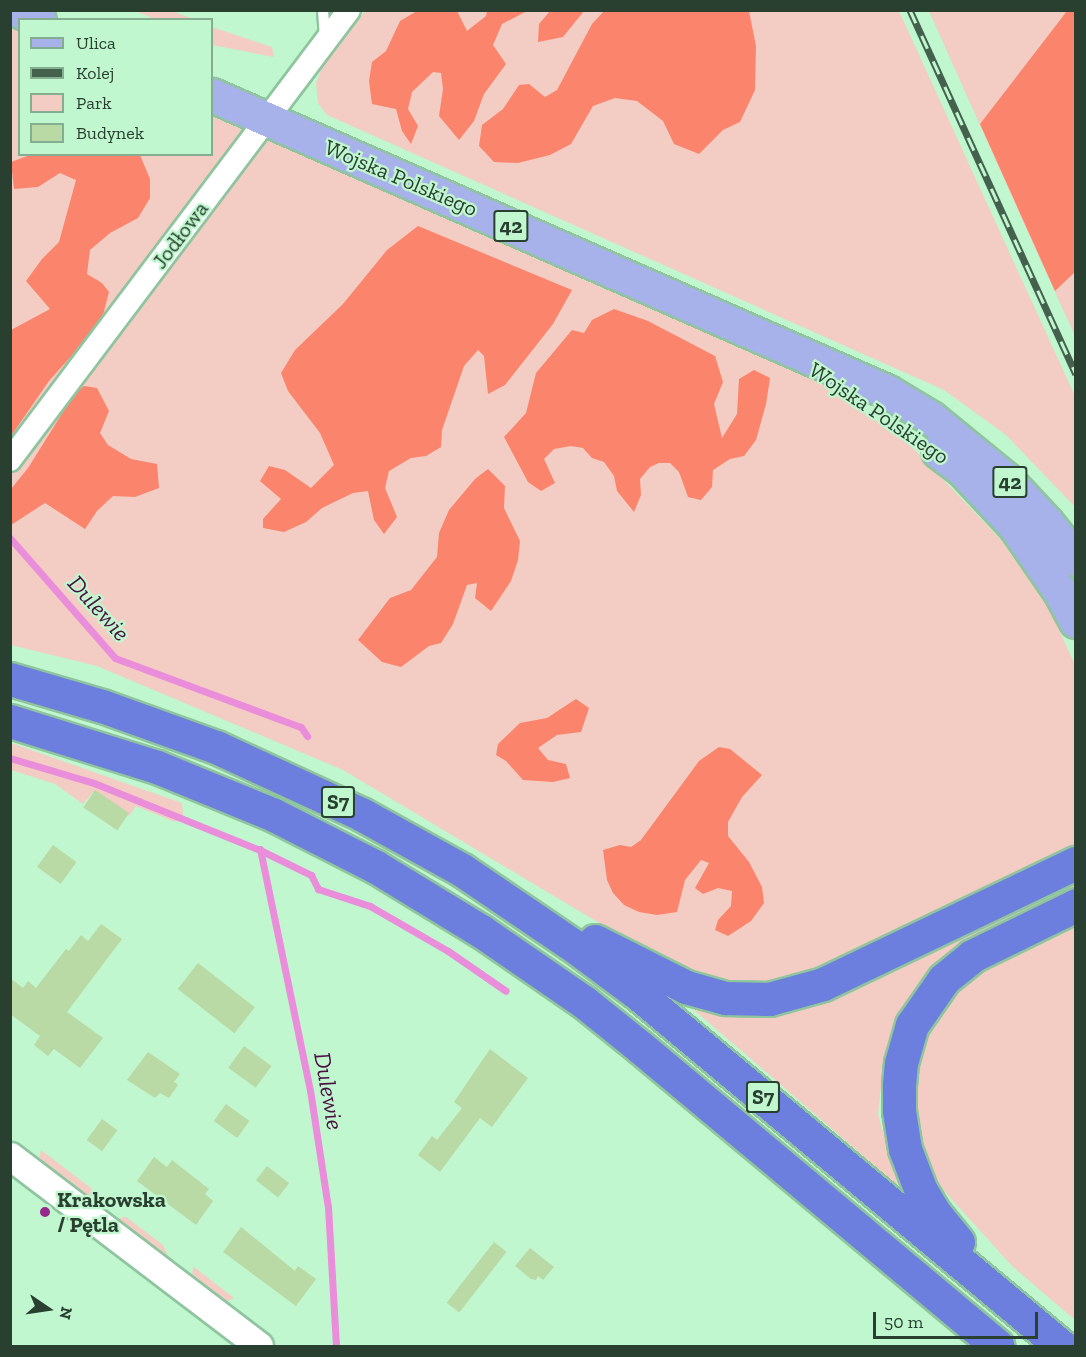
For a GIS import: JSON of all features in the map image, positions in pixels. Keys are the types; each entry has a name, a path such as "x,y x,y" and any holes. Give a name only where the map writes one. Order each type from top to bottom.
{"highway":[{"name":"S7","path":"10,679 143,720 216,747 292,780 398,833 506,899 636,992 1060,1347"},
{"name":"S7","path":"10,721 157,767 274,815 376,867 481,930 594,1009 998,1347"},
{"path":"506,899 554,919 686,987 725,998 753,1000 784,996 823,984 1076,863"},
{"path":"1011,1305 935,1214 912,1172 899,1110 901,1063 912,1025 932,994 950,973 990,945 1076,905"},
{"path":"934,1293 967,1347"}],"main road":[{"path":"18,10 35,18"},
{"name":"Wojska Polskiego","path":"213,95 888,392 931,418 1007,480 1047,523 1076,560"},
{"name":"Wojska Polskiego","path":"756,333 883,410 962,469 1015,526 1051,577 1076,621"}],"street":[{"name":"Jodłowa","path":"10,460 349,10"},
{"path":"10,1156 259,1347"}],"lane":[{"path":"323,10 326,42"}],"green space":[{"path":"11,10 18,18 18,156 213,156 213,99 763,354 833,389 912,447 1002,541 1051,612 1075,665 1075,851 845,961 786,982 734,986 703,977 646,951 343,770 97,666 11,645"},
{"path":"135,11 172,11 190,18 152,18"},
{"path":"365,11 899,11 1075,396 1075,507 1006,435 944,390 327,115 318,103 316,83 322,68"},
{"path":"929,11 1075,11 1075,336 1030,237"},
{"path":"213,27 272,47 274,57 213,45"},
{"path":"11,743 182,803 183,815 175,822 136,806 129,816 93,792 83,804 55,784 11,770"},
{"path":"1075,881 1075,891 1000,927 933,966 894,1021 883,1068 878,1114 898,1186 686,1003 782,1012 815,1004 878,978 957,937"},
{"path":"1075,924 1075,1320 1012,1266 938,1184 920,1135 913,1077 928,1019 951,988 988,966"},
{"path":"41,1150 95,1191 94,1193 87,1196 39,1159"},
{"path":"126,1217 163,1245 168,1256 117,1219"},
{"path":"193,1267 234,1298 226,1302 192,1276"}],"shaded area":[{"path":"605,10 749,11 756,46 755,90 740,122 723,130 699,154 674,144 663,121 637,101 615,98 593,106 571,144 550,155 518,163 494,162 479,146 482,125 503,109 519,85 529,84 545,97 557,90 592,24"},
{"path":"417,11 457,11 467,31 486,16 487,11 527,11 502,24 493,45 506,64 484,94 474,121 459,140 439,116 443,89 441,73 433,72 412,92 408,109 418,126 411,144 402,131 396,109 372,104 369,81 372,62 386,51 400,21"},
{"path":"550,11 584,11 563,37 538,42 539,24"},
{"path":"1067,11 1076,11 1076,271 1055,291 980,124"},
{"path":"28,156 140,156 150,179 150,198 138,218 110,233 90,250 87,274 102,283 109,292 103,315 83,343 49,381 11,436 11,330 50,309 26,281 42,259 59,242 76,180 60,173 38,187 14,189 11,162"},
{"path":"418,226 572,290 553,324 505,385 488,394 484,356 478,350 464,366 442,430 441,447 426,456 411,458 389,471 385,488 397,517 384,534 374,520 368,491 353,493 322,508 306,522 284,532 263,528 263,519 281,499 260,481 269,466 285,470 311,488 334,465 320,433 288,391 281,373 295,350 343,304 387,250"},
{"path":"614,309 648,321 715,356 723,382 714,404 722,438 737,414 739,379 754,370 770,378 766,404 756,440 744,456 730,459 713,470 712,487 701,500 688,497 679,472 670,463 659,463 650,467 640,479 641,495 634,512 617,491 614,476 604,462 592,458 583,448 571,446 554,449 544,459 555,483 541,491 528,482 504,437 526,413 536,373 572,330 584,333 592,320"},
{"path":"84,386 97,388 109,411 100,433 108,445 131,459 157,464 159,488 135,497 113,496 97,511 85,529 45,503 11,525 11,489 28,468 73,396"},
{"path":"488,469 505,486 504,508 520,541 518,560 511,581 491,611 475,598 477,583 467,585 453,624 441,643 429,646 401,667 382,662 358,640 390,598 411,590 437,557 439,533 449,510 475,479"},
{"path":"576,699 589,708 581,732 557,735 538,748 548,760 566,764 570,778 553,782 523,780 506,761 496,755 498,744 520,723 547,718"},
{"path":"719,747 730,749 762,775 742,797 728,822 728,836 749,862 762,887 764,903 751,921 728,936 715,930 718,920 731,906 732,891 718,888 703,894 695,888 709,863 701,860 685,880 677,912 657,915 639,912 624,905 613,893 607,880 603,850 620,845 631,847 641,840 699,761"}],"building":[{"path":"95,790 129,813 117,830 83,807"},
{"path":"53,845 76,862 61,884 37,867"},
{"path":"101,924 122,939 67,1012 103,1038 80,1068 54,1049 48,1056 34,1045 40,1036 10,1014 10,978 23,988 28,981 36,988 66,949 69,951 81,935 88,941"},
{"path":"198,963 255,1007 234,1033 178,989"},
{"path":"244,1046 272,1066 256,1088 228,1068"},
{"path":"490,1049 528,1078 492,1127 480,1118 440,1172 418,1155 432,1136 437,1140 462,1108 454,1102"},
{"path":"148,1052 180,1074 174,1082 178,1085 169,1098 160,1093 155,1098 127,1080"},
{"path":"226,1104 249,1121 237,1138 214,1121"},
{"path":"102,1119 117,1130 102,1151 87,1140"},
{"path":"154,1157 167,1167 172,1160 209,1189 205,1194 213,1201 196,1225 137,1181"},
{"path":"267,1166 289,1183 278,1197 256,1180"},
{"path":"241,1227 295,1271 298,1266 316,1279 296,1306 223,1252"},
{"path":"494,1242 507,1252 459,1313 447,1303"},
{"path":"530,1248 554,1267 543,1280 538,1276 536,1280 531,1279 515,1266"}],"waterway":[{"name":"Dulewie","path":"10,538 115,658 301,727 307,736"},
{"path":"10,758 94,783 260,850 311,875 318,889 370,906 448,951 506,991"},
{"name":"Dulewie","path":"260,849 310,1090 328,1207 336,1346"}],"railway":[{"path":"910,10 1076,374"}],"place":[{"name":"Krakowska / Pętla","path":"45,1212"}]}
